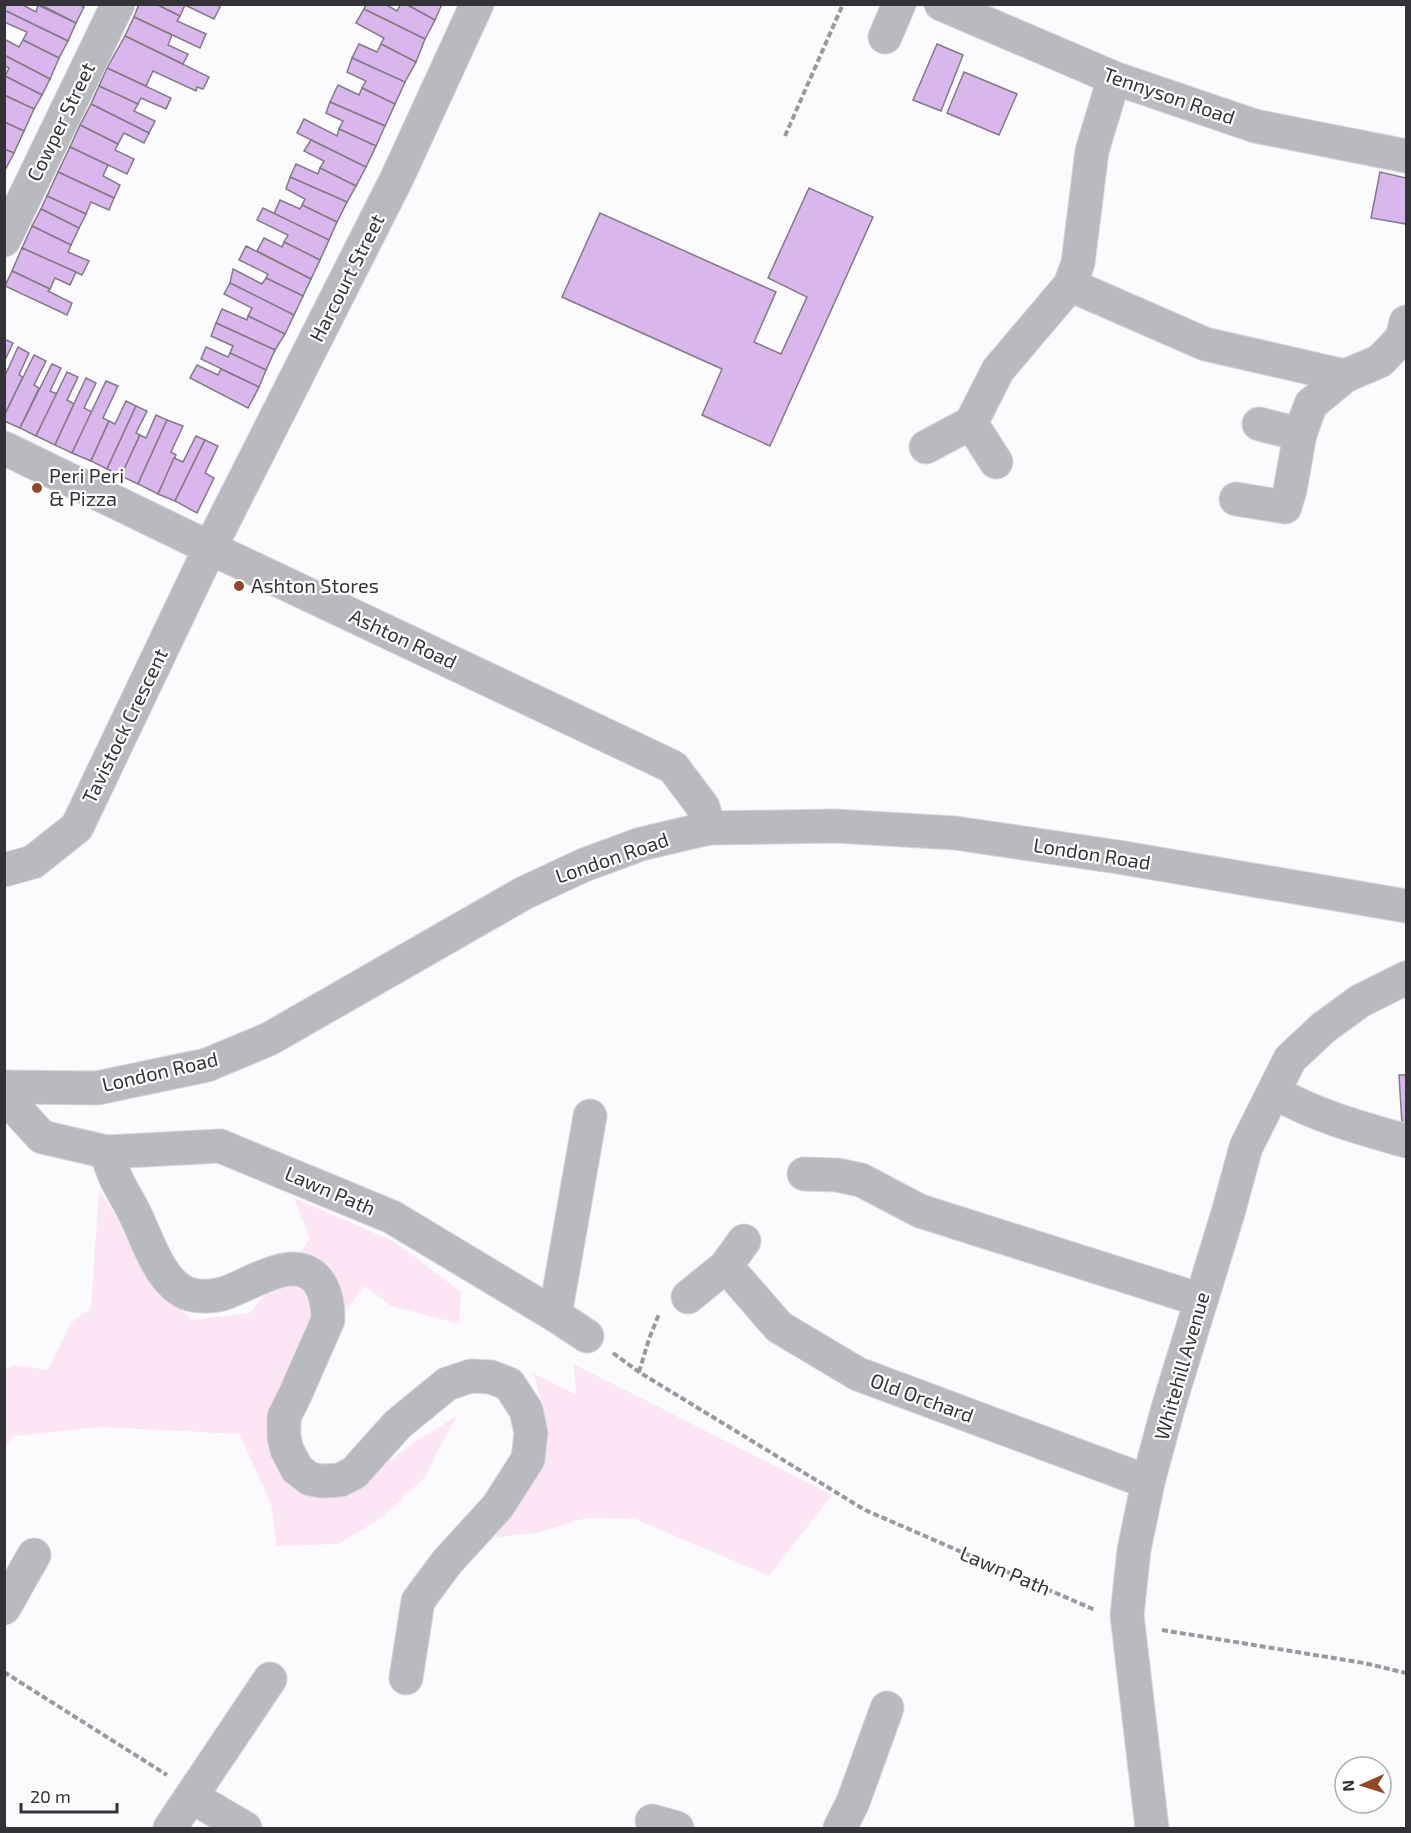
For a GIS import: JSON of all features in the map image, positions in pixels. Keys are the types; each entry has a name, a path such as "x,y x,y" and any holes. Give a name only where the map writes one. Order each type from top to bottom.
{"street":[{"name":"Cowper Street","path":"4,240 118,4"},
{"name":"Harcourt Street","path":"210,548 397,178 477,4"},
{"path":"885,37 899,4"},
{"name":"Tennyson Road","path":"941,4 1114,78 1255,126 1407,156"},
{"path":"926,447 971,423 998,370 1070,285 1078,263 1092,151 1114,78"},
{"path":"1070,285 1205,344 1345,376"},
{"path":"1236,499 1285,507 1300,434 1311,404 1345,376 1380,361 1402,338 1407,322"},
{"path":"971,423 996,462"},
{"path":"1259,424 1300,434"},
{"name":"Ashton Road","path":"4,448 673,767 703,807 709,828"},
{"name":"Tavistock Crescent","path":"4,870 33,862 77,827 210,548"},
{"name":"London Road","path":"7,1087 97,1088 207,1065 269,1039 524,892 584,865 641,844 709,828 835,826 955,833 1118,857 1407,906"},
{"name":"Whitehill Avenue","path":"1152,1828 1127,1615 1134,1550 1168,1408 1246,1147 1290,1059 1323,1028 1360,1001 1407,978"},
{"name":"Lawn Path","path":"7,1087 18,1111 42,1137 106,1152 220,1146 392,1217 587,1335"},
{"path":"1274,1092 1299,1107 1407,1141"},
{"path":"555,1315 590,1116"},
{"path":"106,1152 111,1172 134,1212 155,1258 170,1281 185,1292 202,1297 221,1294 279,1271 302,1269 313,1275 321,1284 328,1307 328,1320 284,1417 284,1437 287,1450 297,1469 310,1479 340,1480 354,1473 398,1424 447,1384 471,1376 491,1377 509,1384 526,1410 531,1433 528,1459 498,1506 447,1562 418,1601 406,1678"},
{"path":"804,1174 837,1175 861,1180 920,1211 1201,1300"},
{"name":"Old Orchard","path":"688,1297 735,1254 778,1327 858,1374 1149,1482"},
{"path":"4,1608 34,1555"},
{"path":"170,1828 270,1678"},
{"path":"840,1828 853,1802 887,1708"},
{"path":"192,1797 244,1828"}],"path":[{"path":"786,136 843,4"},
{"path":"639,1372 660,1313 688,1297"},
{"name":"Lawn Path","path":"587,1335 639,1372 865,1510 1093,1609 1127,1615 1160,1629 1364,1663 1407,1673"},
{"path":"4,1672 178,1782 192,1797"}],"shaded area":[{"path":"99,1190 161,1286 191,1320 250,1313 310,1239 294,1198 395,1242 461,1292 459,1324 391,1306 365,1286 325,1338 287,1414 305,1477 348,1492 413,1443 457,1416 426,1476 384,1516 339,1544 277,1546 271,1504 239,1434 101,1427 13,1436 5,1448 5,1370 13,1365 48,1370 71,1323 91,1308"},
{"path":"574,1364 832,1495 769,1576 635,1519 586,1518 540,1532 494,1538 532,1480 545,1451 542,1403 533,1373 576,1395"}],"building":[{"path":"5,4 21,4 36,12 38,5 76,23 68,41 4,10"},
{"path":"39,4 79,4 84,7 76,23"},
{"path":"139,4 156,4 180,16 177,21 206,34 200,48 134,17"},
{"path":"156,4 216,4 220,7 214,19 185,5 180,16"},
{"path":"366,4 385,4 397,11 401,4 406,4 435,20 425,39 364,9"},
{"path":"406,4 442,4 435,20"},
{"path":"364,9 425,39 416,62 381,44 384,38 356,23"},
{"path":"4,10 68,41 59,58 23,40 27,32 4,22"},
{"path":"134,17 172,35 168,45 188,54 183,64 125,36"},
{"path":"125,36 209,77 203,89 197,87 196,91 153,71 146,86 107,68"},
{"path":"4,39 19,47 23,40 59,58 50,79 4,55"},
{"path":"359,44 377,52 381,44 416,62 405,82 352,58"},
{"path":"937,44 963,55 941,111 913,100"},
{"path":"4,55 50,79 42,95 5,76 9,68 4,65"},
{"path":"352,58 405,82 395,104 362,88 366,81 347,72"},
{"path":"107,68 171,98 166,109 141,98 138,104 99,86"},
{"path":"964,72 1017,94 999,135 947,113"},
{"path":"5,76 42,95 34,109 4,95"},
{"path":"338,85 359,95 362,88 395,104 385,126 330,102"},
{"path":"99,86 138,104 134,111 155,121 149,133 91,104"},
{"path":"4,95 34,109 24,131 4,122"},
{"path":"330,102 385,126 376,146 339,129 343,121 326,113"},
{"path":"91,104 149,133 144,143 124,133 118,144 80,125"},
{"path":"304,119 337,136 339,129 376,146 366,167 297,133"},
{"path":"4,122 24,131 14,153 4,149"},
{"path":"80,125 118,144 115,150 134,159 127,174 70,147"},
{"path":"311,140 366,167 356,186 320,168 324,161 304,151"},
{"path":"70,147 108,165 103,176 120,185 114,198 58,172"},
{"path":"4,149 14,153 4,172"},
{"path":"296,164 318,174 320,168 356,186 347,202 290,177"},
{"path":"58,172 114,198 109,210 91,202 86,214 47,196"},
{"path":"1380,172 1406,178 1406,224 1371,218"},
{"path":"290,177 347,202 337,222 302,205 305,199 286,189"},
{"path":"809,188 873,217 770,446 702,415 722,369 562,297 600,213 776,292 754,342 781,354 807,297 768,278"},
{"path":"47,196 86,214 79,228 41,209"},
{"path":"280,200 300,209 302,205 337,222 329,240 274,214"},
{"path":"263,208 329,240 320,260 284,242 288,235 257,220"},
{"path":"41,209 79,228 71,245 32,226"},
{"path":"32,226 71,245 68,252 89,261 82,275 22,248"},
{"path":"264,238 282,247 284,242 320,260 311,279 257,251"},
{"path":"246,246 311,279 303,296 266,278 268,274 239,260"},
{"path":"22,248 76,272 70,285 55,278 50,289 12,271"},
{"path":"233,269 262,284 266,278 303,296 294,315 230,283"},
{"path":"12,271 50,289 48,291 72,303 67,315 5,286"},
{"path":"230,283 294,315 285,334 248,316 252,308 224,294"},
{"path":"222,309 247,320 248,316 285,334 275,350 216,323"},
{"path":"216,323 275,350 266,370 230,353 233,346 211,336"},
{"path":"4,339 13,343 4,362"},
{"path":"18,347 29,353 19,375 23,377 4,416 4,378"},
{"path":"206,347 228,357 230,353 266,370 259,387 201,359"},
{"path":"34,355 46,361 34,385 39,388 20,428 4,421 4,416"},
{"path":"52,364 61,368 50,391 57,394 36,436 20,428"},
{"path":"197,365 218,375 221,369 259,387 248,408 190,378"},
{"path":"67,372 78,377 67,400 74,404 55,445 36,436"},
{"path":"86,378 96,383 84,408 92,412 72,453 55,445"},
{"path":"106,381 118,386 103,418 109,421 91,461 72,453"},
{"path":"126,401 136,406 107,469 91,461 109,421 115,424"},
{"path":"136,406 147,411 136,433 140,435 121,476 107,469"},
{"path":"156,415 167,420 138,484 121,476 140,435 146,438"},
{"path":"167,420 183,426 171,452 176,455 158,494 138,484"},
{"path":"196,436 205,440 175,501 158,494 174,458 183,462"},
{"path":"205,440 218,446 205,473 214,478 197,513 175,501"},
{"path":"1399,1075 1406,1075 1406,1123 1402,1124"}],"place":[{"name":"Peri Peri & Pizza","path":"37,488"},
{"name":"Ashton Stores","path":"239,586"}]}
